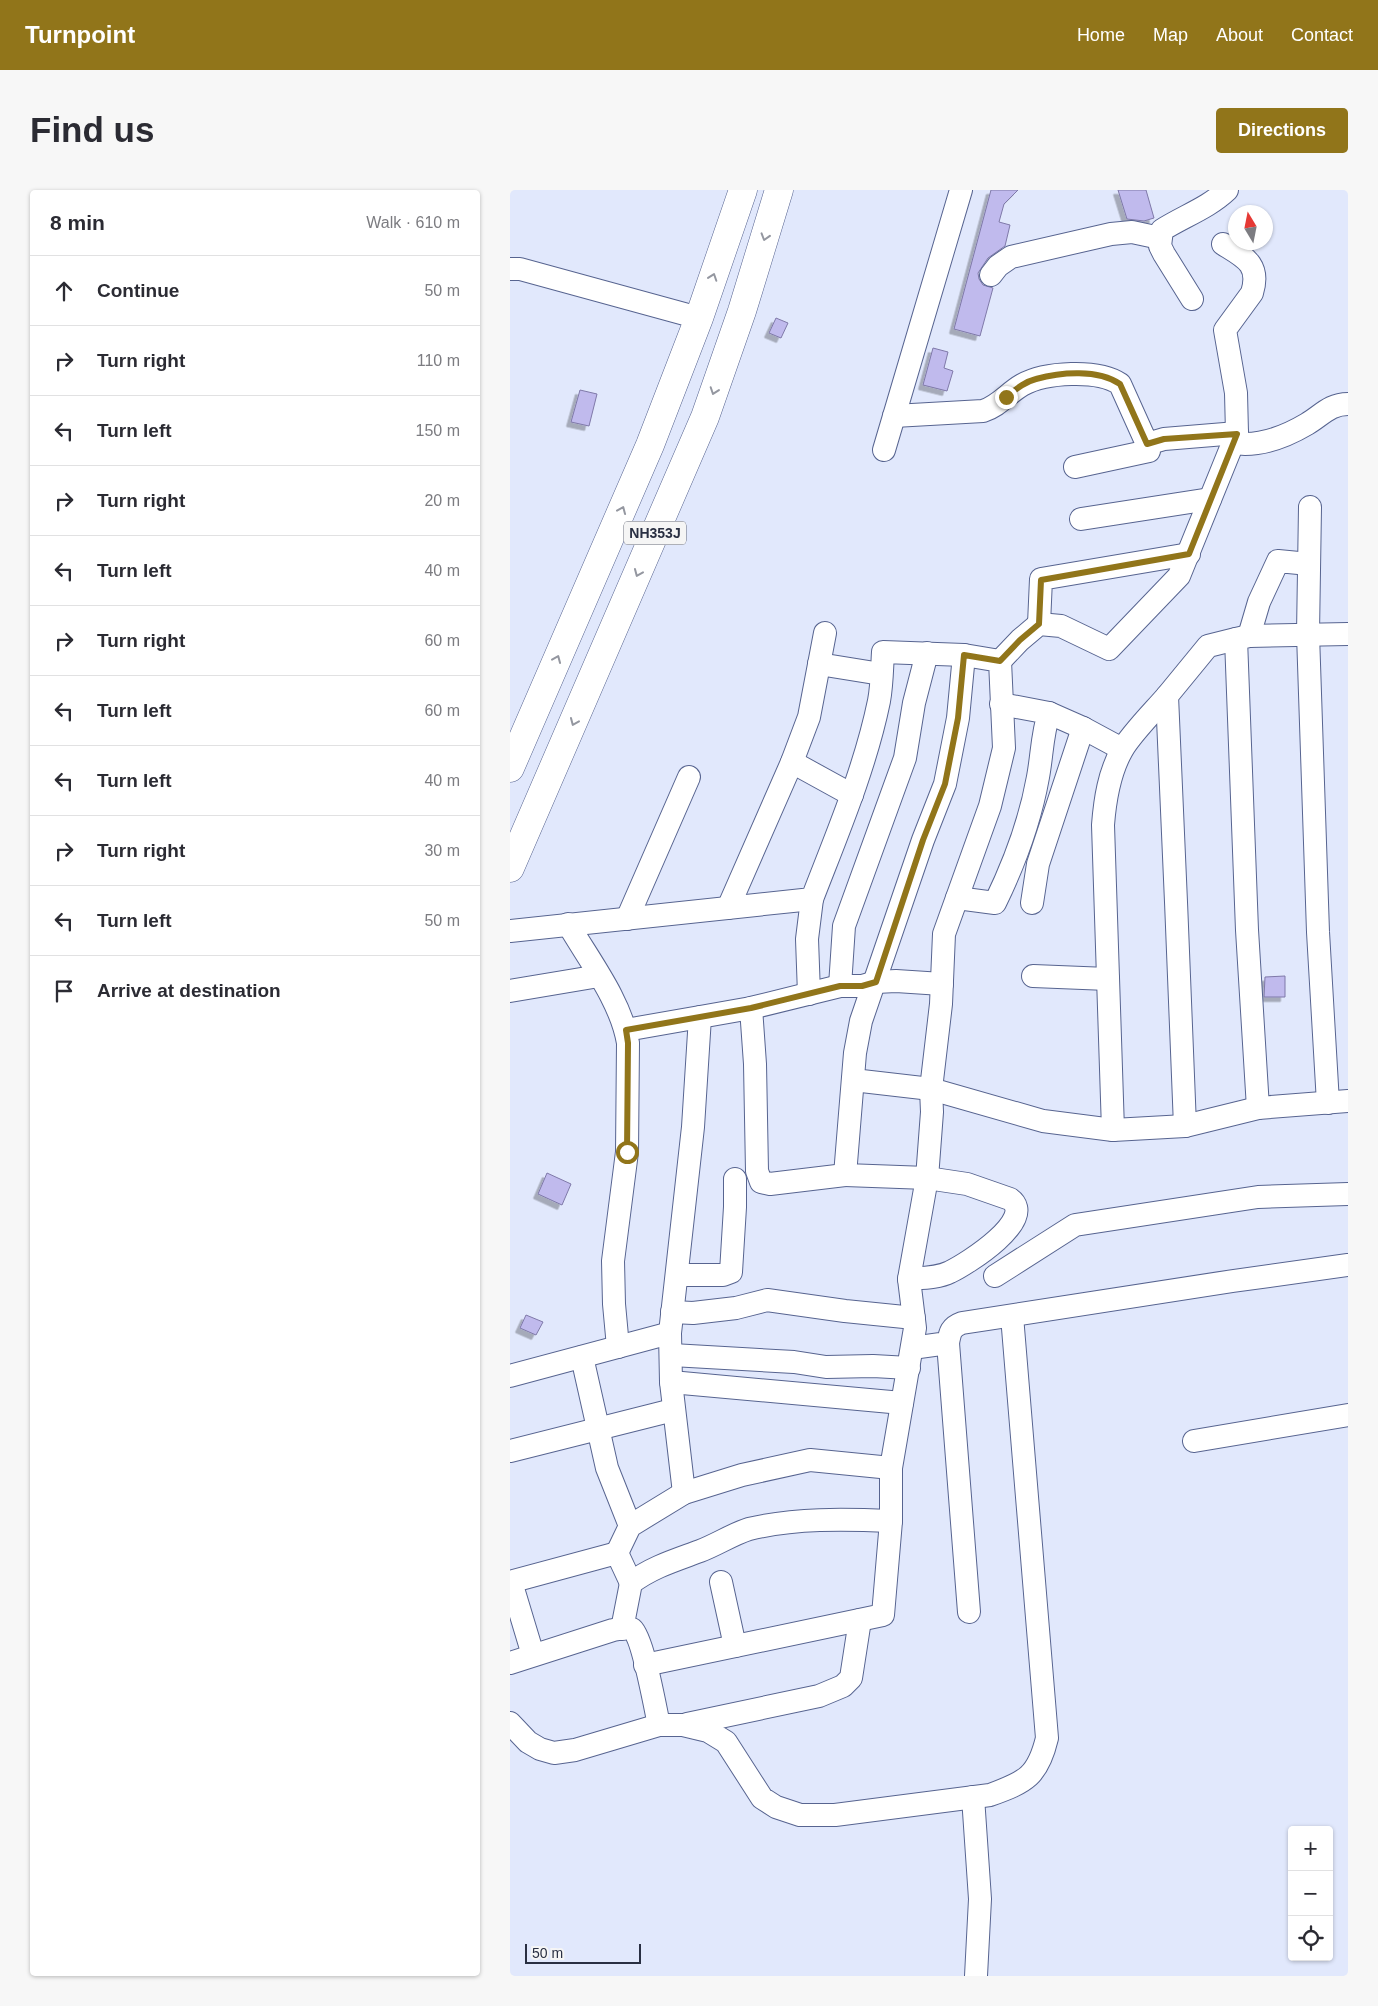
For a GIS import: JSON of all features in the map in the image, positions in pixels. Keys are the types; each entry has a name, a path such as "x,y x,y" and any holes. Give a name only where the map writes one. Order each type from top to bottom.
{"highway":[{"name":"NH353J","path":"510,768 650,445 699,318 743,190"},
{"name":"NH353J","path":"510,867 705,417 742,311 779,190"}],"street":[{"path":"884,450 962,190"},
{"path":"1192,299 1160,246 1162,230 1178,220 1203,209 1227,190"},
{"path":"991,275 998,266 1011,257 1102,236 1132,232 1160,238"},
{"path":"645,1665 882,1615 891,1521 891,1468 915,1328 909,1279 927,1178 932,1112 930,1089 942,1004 944,934 990,806 1004,748 1000,661 1039,624 1061,626 1109,649 1179,576 1235,438 1236,392 1225,330 1252,293 1252,270 1246,258 1223,244"},
{"path":"510,269 520,268 699,318"},
{"path":"894,416 983,411 994,407 1022,385 1035,379 1064,374 1092,374 1112,378 1120,384 1149,451 1075,467"},
{"path":"1147,444 1164,439 1235,438 1246,445 1259,443 1297,430 1334,405 1348,404"},
{"path":"1080,519 1210,499"},
{"path":"853,1080 930,1089 1043,1121 1113,1130 1185,1126 1258,1108 1338,1102 1318,932 1308,634 1310,507"},
{"path":"1039,624 1041,580 1189,554"},
{"path":"1258,1108 1248,930 1243,638 1278,561 1309,564"},
{"path":"728,908 792,762 809,717 825,633"},
{"path":"1113,1130 1103,825 1104,805 1108,786 1122,749 1208,646 1243,638 1308,634 1348,634"},
{"path":"809,994 807,939 812,899 852,795 879,700 883,652 964,655 1000,661"},
{"path":"840,986 844,926 905,758 914,703 927,653"},
{"path":"845,1175 855,1053 861,1021 876,982 923,840 945,784 958,718 964,655"},
{"path":"819,664 881,674"},
{"path":"1166,696 1175,850 1178,984 1185,1126"},
{"path":"1001,704 1049,713 1083,728 1122,749"},
{"path":"957,898 995,903 1012,869 1028,823 1038,776 1045,724 1049,713"},
{"path":"1032,903 1038,864 1083,728"},
{"path":"792,762 852,795"},
{"path":"628,919 689,777"},
{"path":"510,931 812,899"},
{"path":"568,924 611,997 626,1030 628,1043 627,1152 613,1261 618,1347"},
{"path":"510,991 599,976"},
{"path":"1033,976 1108,979"},
{"path":"626,1030 751,1008 840,986 862,986 876,982 896,981 942,984"},
{"path":"751,1008 755,1064 757,1171 761,1182 770,1184 845,1175 927,1178 967,1184 1015,1203 1018,1211 1016,1218 1008,1229 964,1265 940,1276 909,1279"},
{"path":"684,1493 671,1382 671,1333 692,1136 700,1017"},
{"path":"678,1274 723,1275 731,1272 735,1179"},
{"path":"995,1276 1075,1225 1258,1197 1348,1194"},
{"path":"969,1612 948,1343 950,1331 955,1325 1233,1281 1348,1266"},
{"path":"510,1376 671,1333 693,1313 736,1308 767,1300 914,1318"},
{"path":"683,1725 708,1731 726,1742 762,1798 776,1808 800,1814 835,1815 990,1795 1013,1786 1033,1773 1042,1757 1047,1738 1012,1316"},
{"path":"671,1333 794,1362 826,1367 873,1366 910,1358 948,1343"},
{"path":"582,1357 607,1468 630,1526"},
{"path":"671,1382 902,1403"},
{"path":"510,1451 674,1410"},
{"path":"1194,1441 1348,1415"},
{"path":"533,1655 510,1582 617,1553 630,1526 684,1493 742,1475 810,1460 891,1468"},
{"path":"631,1583 655,1567 710,1547 748,1530 812,1520 891,1521"},
{"path":"617,1553 631,1583 622,1629"},
{"path":"721,1582 735,1646"},
{"path":"510,1723 528,1742 540,1749 554,1753 575,1750 659,1725 683,1725 819,1696 843,1686 851,1678 860,1620"},
{"path":"510,1663 622,1629 632,1629 636,1632 659,1725"},
{"path":"973,1797 980,1899 976,1976"}],"building":[{"path":"991,190 1018,190 1004,204 999,222 1010,225 1005,246 988,258 978,273 983,285 993,288 980,336 954,329"},
{"path":"1118,190 1146,190 1154,218 1144,221 1127,219"},
{"path":"776,318 788,323 781,338 769,333"},
{"path":"933,348 948,352 944,368 953,371 947,391 923,385"},
{"path":"580,390 597,394 589,426 571,422"},
{"path":"1285,976 1285,997 1264,997 1265,977"},
{"path":"547,1173 571,1184 562,1205 538,1194"},
{"path":"526,1315 543,1322 536,1335 520,1328"}],"route":[{"path":"627,1152 628,1043 626,1030 751,1008 840,986 862,986 876,982 923,840 945,784 958,718 964,655 1000,661 1039,624 1041,580 1189,554 1232,442 1237,434 1164,439 1147,444 1120,384 1112,378 1092,374 1064,374 1035,379 1022,385 1006,397"}]}
